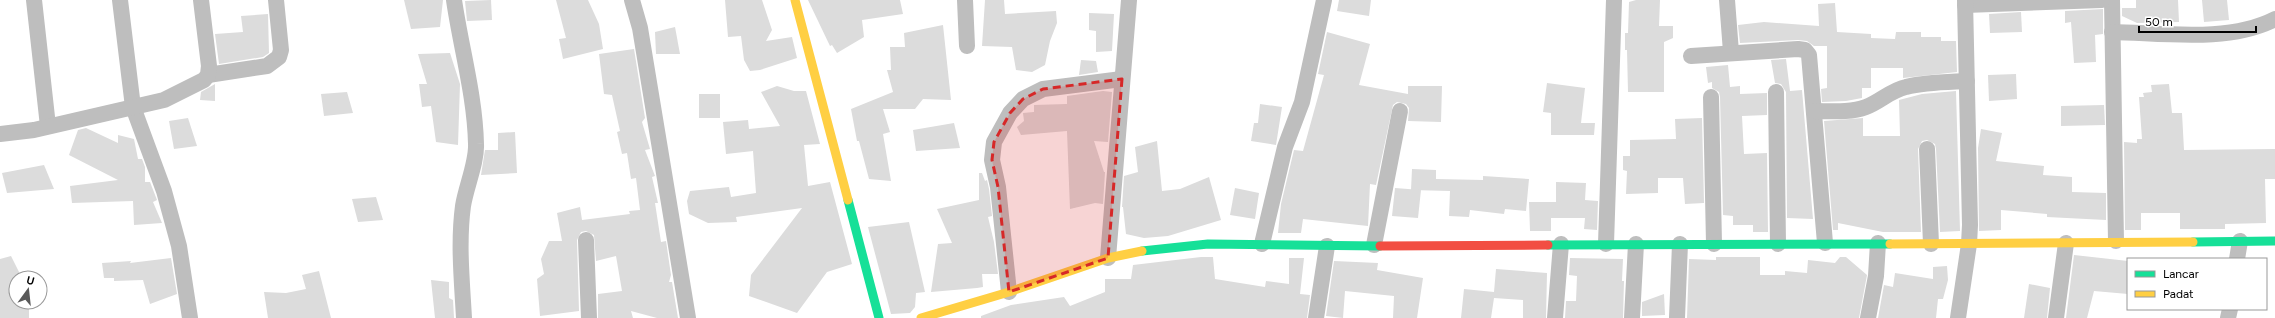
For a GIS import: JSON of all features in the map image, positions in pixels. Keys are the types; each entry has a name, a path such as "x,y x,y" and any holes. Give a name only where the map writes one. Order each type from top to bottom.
{"street":[{"path":"34,0 48,126"},
{"path":"120,0 133,107 164,191 179,246 190,318"},
{"path":"0,134 34,130 164,100 204,80 208,75 209,66 201,0"},
{"path":"208,75 267,66 279,57 281,50 276,0"},
{"path":"454,0 473,106 477,145 474,162 469,176 461,226 464,318"},
{"path":"632,0 640,28 688,318"},
{"path":"794,0 879,318"},
{"path":"965,0 967,46"},
{"path":"1108,258 1129,0"},
{"path":"1262,244 1285,147 1302,102 1324,0"},
{"path":"1606,244 1614,0"},
{"path":"1726,0 1731,52"},
{"path":"1958,318 1969,244 1965,2 2102,0"},
{"path":"2112,0 2116,241"},
{"path":"2112,32 2221,34 2260,27 2275,19"},
{"path":"1691,56 1731,52 1805,50 1810,55 1825,243"},
{"path":"1009,292 998,188 992,160 994,142 1010,113 1023,98 1043,89 1122,79"},
{"path":"1814,111 1864,108 1879,101 1890,93 1906,86 1967,80"},
{"path":"1776,92 1778,244"},
{"path":"1711,97 1714,244"},
{"path":"1374,244 1400,111"},
{"path":"1928,149 1931,244"},
{"path":"586,240 589,318"},
{"path":"921,318 1009,292 1108,258 1139,251 1177,246 1262,244 1328,246 1374,244 1969,244 2116,241 2275,241"},
{"path":"2237,258 2240,241"},
{"path":"1868,318 1876,276 1878,243"},
{"path":"2056,318 2066,243"},
{"path":"1555,318 1561,244"},
{"path":"1632,318 1636,244"},
{"path":"1677,318 1680,244"},
{"path":"1316,318 1328,246"}],"highlighted area":[{"path":"1122,79 1108,258 1009,292 998,187 992,160 994,142 1010,113 1023,99 1043,89"}],"building":[{"path":"404,0 443,0 440,27 411,29"},
{"path":"491,0 492,20 467,21 465,1"},
{"path":"556,0 588,0 599,24 603,49 563,59 559,39 566,38"},
{"path":"725,0 762,0 772,30 766,41 792,37 797,58 760,70 750,71 744,60 741,36 728,37"},
{"path":"808,0 900,0 903,14 862,20 864,37 837,53 832,45 830,46"},
{"path":"985,0 1004,0 1005,14 1056,11 1057,23 1050,41 1045,65 1032,72 1016,70 1012,47 982,46"},
{"path":"1339,0 1371,0 1369,16 1337,11"},
{"path":"1636,0 1660,0 1659,26 1673,26 1673,38 1664,42 1664,92 1628,92 1625,33 1628,33 1629,2"},
{"path":"2136,0 2178,0 2179,22 2137,23 2122,16 2122,8 2136,8"},
{"path":"2202,0 2227,0 2229,20 2204,22"},
{"path":"1835,3 1837,32 1871,34 1871,38 1895,39 1896,32 1921,32 1921,37 1941,37 1941,41 1956,41 1957,72 1903,78 1903,68 1871,68 1871,88 1862,88 1862,98 1846,101 1822,102 1821,89 1827,88 1827,46 1814,46 1807,41 1798,40 1740,43 1738,25 1764,22 1819,26 1818,4"},
{"path":"2103,9 2103,34 2095,35 2096,62 2074,63 2071,22 2065,23 2065,11"},
{"path":"2021,12 2022,32 1990,33 1989,14"},
{"path":"1089,13 1114,14 1112,51 1096,52 1096,31 1089,30"},
{"path":"268,14 269,53 263,57 219,64 215,34 243,32 241,16"},
{"path":"943,25 951,100 923,99 915,109 883,109 890,132 883,134 891,181 869,179 859,141 857,141 851,109 893,92 887,70 891,70 890,47 905,47 904,33"},
{"path":"675,27 680,54 656,54 655,32"},
{"path":"1327,32 1370,44 1359,85 1408,94 1408,86 1442,86 1441,122 1408,121 1409,108 1406,104 1397,102 1393,105 1376,185 1370,184 1368,226 1303,219 1301,233 1278,233 1281,204 1294,150 1303,151 1324,75 1318,74"},
{"path":"634,49 645,118 642,122 650,149 645,150 655,176 652,177 658,203 655,203 661,242 666,241 671,275 669,282 672,282 678,318 657,318 631,311 633,318 598,318 598,294 622,291 616,256 596,261 594,235 586,231 581,232 577,240 579,311 540,316 537,279 544,274 541,259 549,241 562,241 557,213 580,207 582,220 630,214 629,211 640,210 636,178 631,179 627,153 622,154 617,132 620,131 612,95 604,94 599,54"},
{"path":"450,53 460,84 458,145 436,142 431,106 422,107 419,84 427,84 418,54"},
{"path":"1786,59 1790,91 1802,90 1813,219 1787,218 1786,92 1781,84 1775,83 1771,60"},
{"path":"1081,60 1096,61 1098,72 1079,75"},
{"path":"1728,65 1730,87 1740,86 1740,94 1767,93 1767,115 1742,116 1744,154 1767,153 1768,232 1753,232 1753,225 1733,225 1733,216 1723,215 1720,97 1719,92 1712,88 1712,82 1708,83 1706,67"},
{"path":"2016,74 2017,99 1989,101 1988,75"},
{"path":"1547,83 1585,88 1581,123 1595,123 1594,135 1551,135 1551,113 1543,112"},
{"path":"215,84 215,101 200,100 201,92"},
{"path":"2169,84 2172,113 2182,113 2184,150 2275,149 2275,179 2265,179 2266,223 2225,224 2225,229 2180,229 2180,213 2141,213 2141,230 2125,230 2124,142 2137,143 2137,139 2142,139 2139,97 2144,97 2143,93 2152,92 2151,85"},
{"path":"777,86 794,91 806,91 820,144 804,145 808,186 830,182 852,264 827,272 797,313 749,296 751,275 802,208 736,217 737,222 708,223 689,214 687,201 690,191 729,187 731,197 756,193 753,151 726,154 723,122 748,120 749,129 780,126 761,92"},
{"path":"1103,91 1112,92 1108,142 1094,141 1105,172 1103,204 1095,203 1070,209 1067,131 1021,135 1017,127 1024,121 1023,113 1034,112 1034,105 1067,104 1067,96"},
{"path":"1956,91 1960,231 1940,232 1936,149 1935,144 1927,140 1922,141 1918,149 1921,232 1883,232 1838,223 1838,230 1833,230 1824,121 1863,118 1863,136 1900,136 1899,100 1922,94"},
{"path":"347,92 353,113 324,116 321,94"},
{"path":"699,94 720,94 720,118 699,118"},
{"path":"1260,104 1282,107 1276,145 1251,141 1254,123 1258,123"},
{"path":"2104,105 2105,125 2061,126 2061,106"},
{"path":"188,118 197,146 174,149 169,121"},
{"path":"1702,118 1704,203 1685,204 1683,178 1658,178 1658,193 1626,194 1627,171 1623,170 1623,156 1630,156 1630,140 1676,139 1675,119"},
{"path":"954,123 960,148 916,151 913,130"},
{"path":"86,128 118,143 118,135 134,139 138,159 142,159 145,167 145,182 150,182 157,200 153,202 162,223 134,225 133,201 72,203 70,186 118,180 69,155 78,130"},
{"path":"1981,129 2002,133 1996,161 2044,166 2043,175 2072,177 2072,192 2106,193 2106,220 2047,217 2047,214 2001,210 2001,230 1979,231 1978,148"},
{"path":"515,132 517,173 481,175 485,150 498,150 498,133"},
{"path":"1157,141 1162,191 1180,189 1209,177 1221,220 1168,236 1144,238 1126,234 1122,207 1124,176 1138,172 1135,147"},
{"path":"44,165 54,189 7,193 2,173"},
{"path":"1412,169 1436,170 1436,179 1483,180 1483,176 1529,179 1526,211 1505,209 1504,214 1470,210 1469,217 1449,216 1450,191 1411,190"},
{"path":"979,173 982,173 985,181 987,180 989,189 992,216 988,217 994,242 998,274 982,274 983,287 931,292 938,244 952,243 937,209 979,200"},
{"path":"1556,182 1586,183 1585,200 1598,201 1597,230 1584,229 1585,218 1551,218 1551,231 1530,231 1529,202 1556,202"},
{"path":"1235,188 1259,193 1255,219 1230,215"},
{"path":"1395,188 1421,190 1418,218 1392,216"},
{"path":"376,197 383,220 358,222 352,199"},
{"path":"909,222 925,292 916,293 915,307 910,313 891,314 868,227"},
{"path":"2074,255 2127,261 2127,294 2094,291 2087,318 2066,318"},
{"path":"11,256 18,270 8,270 8,310 29,310 29,318 0,318 0,259"},
{"path":"1213,257 1215,279 1265,287 1266,281 1289,284 1289,258 1304,258 1300,294 1310,295 1307,318 981,318 981,316 1011,305 1064,297 1070,306 1105,292 1105,279 1131,279 1133,265"},
{"path":"1716,257 1760,257 1760,275 1785,275 1785,271 1807,273 1808,260 1835,263 1840,257 1846,257 1867,275 1859,318 1687,318 1689,259 1716,260"},
{"path":"171,258 177,294 150,304 143,280 114,281 114,278 104,278 102,263 131,261 130,263"},
{"path":"1570,258 1623,259 1623,318 1565,318 1566,301 1576,301 1577,276 1569,275"},
{"path":"1334,261 1378,263 1377,270 1423,278 1417,318 1393,318 1394,296 1345,291 1343,318 1326,316"},
{"path":"1947,266 1948,280 1943,299 1938,299 1936,318 1878,318 1884,285 1893,287 1895,273 1933,279 1933,267"},
{"path":"1496,269 1547,273 1546,318 1523,318 1523,300 1494,298 1491,318 1461,318 1464,289 1494,292"},
{"path":"319,271 331,318 268,318 264,292 286,293 306,289 302,275"},
{"path":"431,280 449,282 449,298 453,300 454,318 435,318"},
{"path":"2029,284 2050,288 2047,318 2024,318"},
{"path":"1664,294 1665,315 1642,316 1642,302"}],"traffic: fast":[{"path":"848,200 879,318"},
{"path":"2193,242 2275,241"},
{"path":"1142,251 1208,244 1380,246"},
{"path":"1548,245 1890,244"}],"traffic: slow":[{"path":"795,0 848,200"},
{"path":"1890,244 2193,242"},
{"path":"921,318 1009,292 1108,258 1142,251"}],"traffic: jam":[{"path":"1380,246 1548,245"}]}
